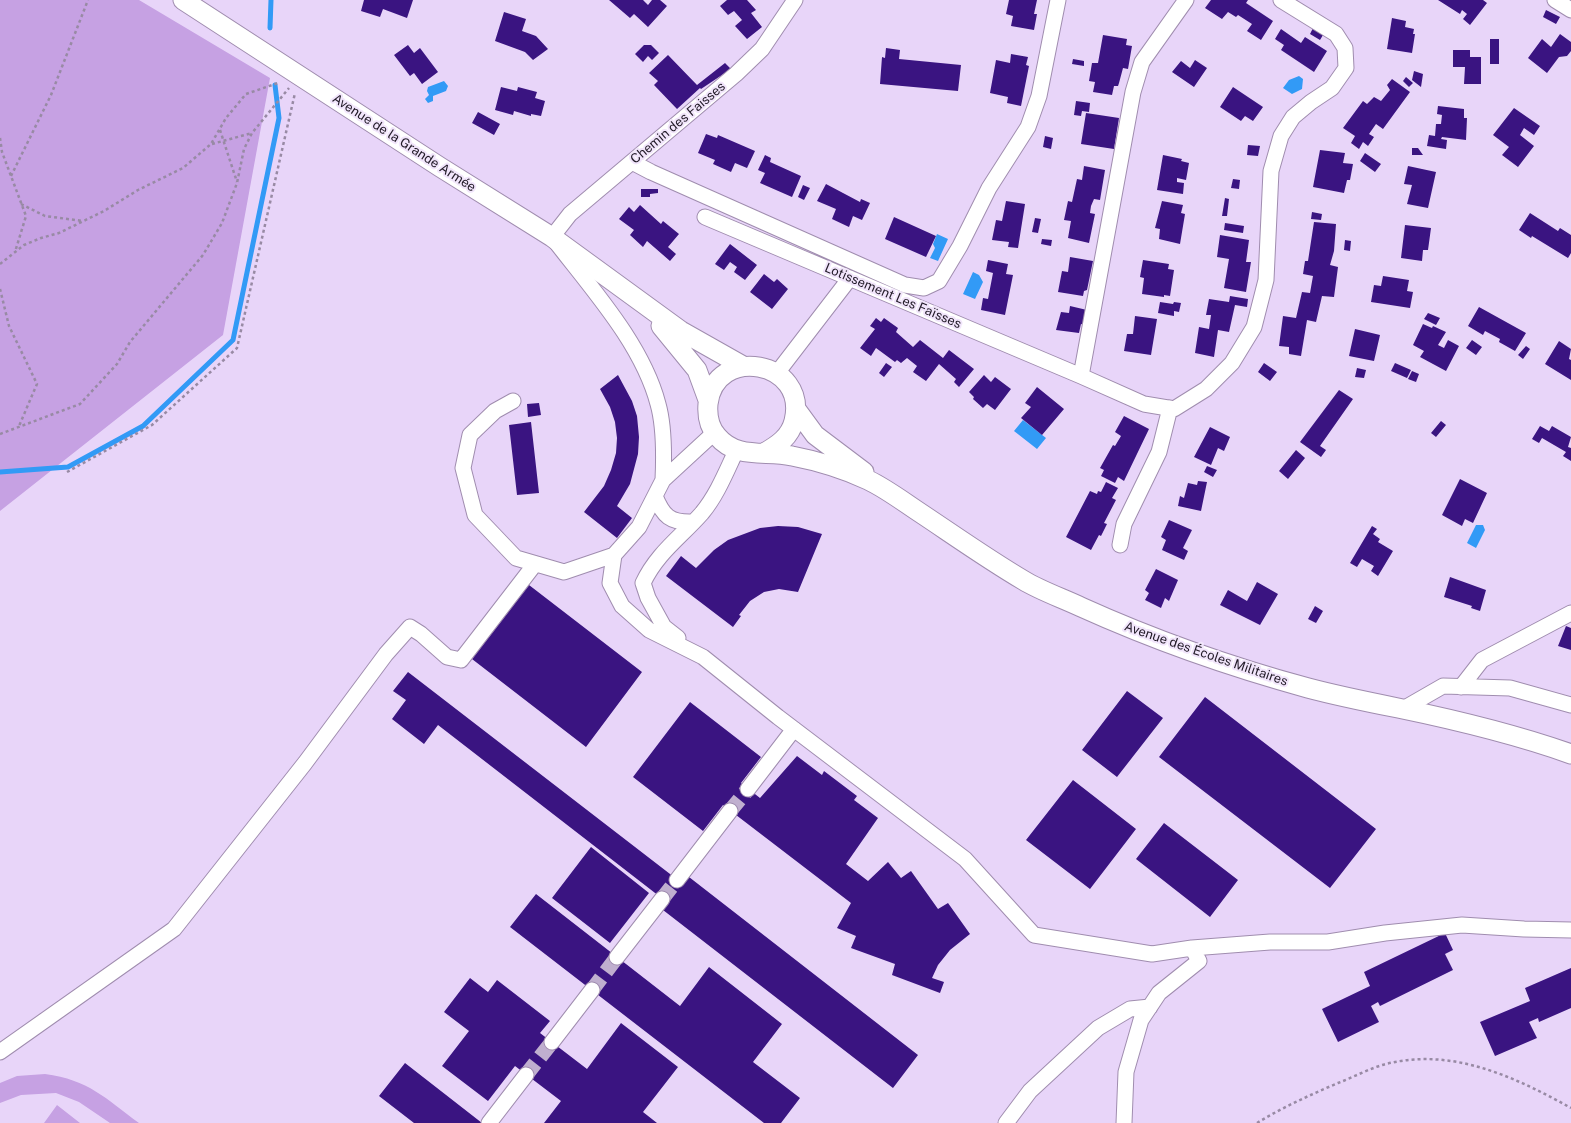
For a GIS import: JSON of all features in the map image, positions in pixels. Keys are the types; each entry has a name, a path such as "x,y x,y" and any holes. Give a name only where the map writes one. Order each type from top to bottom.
{"street":[{"name":"Avenue de la Grande Armée","path":"183,0 299,76 552,237 681,331 743,366"},
{"name":"Chemin des Faisses","path":"552,237 570,214 736,74 762,49 795,0"},
{"path":"632,162 650,172 905,285 924,288 939,281 960,246 989,188 1028,127 1040,96 1058,0"},
{"path":"1081,376 1134,92 1140,69 1142,62 1186,0"},
{"path":"1120,545 1124,524 1159,452 1170,408 1174,409 1206,389 1232,363 1254,327 1266,280 1271,171 1281,136 1293,117 1311,102 1332,88 1346,68 1345,48 1336,34 1281,0"},
{"path":"1555,0 1571,10"},
{"name":"Lotissement Les Faïsses","path":"705,217 1144,404 1170,408"},
{"path":"552,237 613,318 641,359 659,404 664,455 663,480"},
{"path":"777,373 850,278"},
{"name":"Avenue de la Grande Armée","path":"622,289 670,336 697,370 708,400"},
{"path":"743,366 766,368 777,373 786,383 793,395 796,409 794,423 787,436 776,446 764,453 749,454 736,451 723,444 714,433 709,422 708,400 713,388 721,378 731,370 743,366"},
{"path":"513,401 495,411 470,435 463,468 475,515 516,558 564,572 614,555 639,527 663,480 714,433"},
{"name":"Avenue des Écoles Militaires","path":"796,409 815,435 853,463 870,481"},
{"path":"736,451 721,484 702,512 666,548 650,569 643,583 648,598 664,627 794,729 965,859 1034,935 1152,954 1192,948 1270,942 1328,942 1385,933 1462,925 1524,930 1571,930"},
{"name":"Avenue des Écoles Militaires","path":"764,453 781,453 814,460 870,481 1025,581 1133,631 1214,659 1309,689 1455,720 1571,754"},
{"path":"655,496 661,510 669,519 681,523 692,522"},
{"path":"614,555 610,583 622,606 649,630 703,657"},
{"path":"0,1052 174,929 305,763 386,654 410,627 447,657 461,660 535,564"},
{"path":"1460,687 1482,660 1571,613"},
{"path":"1403,709 1443,686 1510,688 1571,705"},
{"path":"748,789 794,729"},
{"path":"677,880 730,811"},
{"path":"617,957 662,899"},
{"path":"1124,1123 1126,1072 1142,1020 1159,993 1199,961 1192,948"},
{"path":"552,1042 592,990"},
{"path":"1006,1123 1030,1091 1056,1065 1098,1028 1130,1009 1150,1007"},
{"path":"489,1123 526,1075"}],"path":[{"path":"11,176 51,95 88,0"},
{"path":"0,264 24,245 59,233 84,221 104,211 138,190 183,168 211,144 226,118 246,94 299,76"},
{"path":"0,434 80,404 117,364 130,342 203,255 222,223 237,183 244,149 252,133 299,76"},
{"path":"67,472 152,425 237,348 299,76"},
{"path":"220,129 237,183"},
{"path":"211,144 252,133"},
{"path":"0,138 2,152 26,216 15,252"},
{"path":"21,204 45,216 84,221"},
{"path":"0,289 9,326 37,384 18,427"},
{"path":"1256,1123 1312,1094 1386,1064 1421,1058 1452,1061 1487,1068 1510,1076 1571,1108"}],"shaded area":[{"path":"0,0 139,0 270,78 223,335 0,511"},
{"path":"45,1074 73,1081 96,1091 139,1123 110,1123 79,1102 56,1093 21,1095 0,1103 0,1083 17,1076"},
{"path":"57,1105 80,1123 44,1123"}],"water":[{"path":"1299,76 1303,79 1302,89 1292,94 1283,88 1289,80"},
{"path":"444,81 448,86 446,91 433,96 433,101 428,103 425,99 429,95 427,91 428,87"},
{"path":"937,234 948,239 938,261 930,258 935,248 933,244"},
{"path":"973,272 979,275 983,282 975,299 963,294"},
{"path":"1023,420 1046,438 1037,449 1014,431"},
{"path":"1476,525 1483,525 1485,530 1476,548 1467,543"}],"building":[{"path":"364,0 413,0 407,18 383,9 380,17 361,11"},
{"path":"609,0 643,0 648,5 652,0 660,0 667,6 648,27 634,14 630,18"},
{"path":"727,0 747,0 756,10 751,13 762,27 747,39 735,26 742,20 734,11 728,15 720,6"},
{"path":"1009,0 1037,0 1034,14 1037,14 1034,30 1011,26 1013,16 1006,14"},
{"path":"1211,0 1248,0 1246,3 1273,21 1261,40 1247,31 1252,24 1238,15 1236,17 1228,12 1222,19 1205,8"},
{"path":"1438,0 1483,0 1487,3 1470,25 1463,19 1467,14 1462,10 1460,14"},
{"path":"1546,10 1560,17 1556,24 1543,17"},
{"path":"504,12 526,19 522,31 536,36 548,49 533,60 525,52 495,41"},
{"path":"1392,18 1406,21 1405,27 1414,29 1413,34 1415,34 1412,53 1387,49"},
{"path":"1313,28 1323,35 1320,40 1310,34"},
{"path":"1281,29 1301,43 1305,37 1327,51 1314,72 1281,50 1284,45 1275,39"},
{"path":"1560,34 1571,42 1571,51 1567,56 1559,57 1547,73 1528,58 1542,39 1551,47"},
{"path":"1103,35 1127,39 1126,45 1132,46 1128,69 1123,68 1118,86 1114,86 1112,95 1093,92 1095,82 1089,81 1092,63 1098,63"},
{"path":"1490,39 1499,39 1499,64 1490,64"},
{"path":"408,45 414,53 420,48 438,72 422,84 414,73 410,76 394,55"},
{"path":"644,45 651,45 659,53 652,60 648,56 643,62 635,54"},
{"path":"886,48 900,50 899,59 961,65 958,91 880,84 882,57 885,58"},
{"path":"1453,50 1470,50 1470,57 1481,57 1481,84 1464,84 1465,67 1453,67"},
{"path":"1011,54 1028,57 1026,65 1029,66 1021,106 1007,103 1008,97 990,93 996,60 1010,63"},
{"path":"668,55 697,85 725,63 731,69 701,89 700,88 677,109 654,85 658,81 649,73"},
{"path":"1073,59 1084,61 1084,66 1072,64"},
{"path":"1195,60 1207,68 1194,87 1172,72 1181,61 1190,68"},
{"path":"1414,71 1423,74 1421,87 1412,80"},
{"path":"1406,77 1413,83 1409,87 1403,81"},
{"path":"1392,79 1410,92 1383,129 1376,124 1369,134 1374,137 1368,146 1363,142 1359,149 1351,143 1355,136 1343,128 1363,101 1367,104 1374,97 1381,101 1390,90 1387,85"},
{"path":"501,87 517,91 518,87 537,92 535,98 545,101 541,116 531,114 531,116 514,111 513,115 495,110"},
{"path":"1233,87 1263,107 1253,121 1245,116 1241,121 1220,107"},
{"path":"1076,101 1090,103 1089,112 1082,111 1081,116 1074,115"},
{"path":"1438,106 1464,109 1464,118 1467,118 1466,140 1442,137 1441,139 1447,140 1446,149 1427,146 1429,135 1435,136 1436,124 1441,124 1442,115 1437,114"},
{"path":"1514,108 1540,126 1534,135 1524,128 1520,135 1534,146 1518,167 1502,155 1509,147 1493,135"},
{"path":"478,112 500,124 494,135 472,123"},
{"path":"1086,113 1119,118 1114,149 1081,144"},
{"path":"706,134 717,138 718,135 755,151 747,168 735,163 731,172 713,164 715,160 698,153"},
{"path":"1045,136 1053,138 1051,149 1043,147"},
{"path":"1248,145 1260,146 1258,156 1247,155"},
{"path":"1412,148 1418,148 1423,155 1412,155"},
{"path":"1320,150 1345,153 1343,163 1353,164 1350,180 1347,180 1344,193 1313,187"},
{"path":"1365,153 1381,164 1375,172 1360,161"},
{"path":"765,155 771,158 770,162 801,176 792,197 760,183 765,173 758,170"},
{"path":"1163,155 1182,159 1181,161 1189,163 1186,180 1177,178 1177,182 1184,183 1183,194 1157,190"},
{"path":"1084,166 1105,170 1100,200 1094,199 1091,206 1090,213 1095,214 1089,243 1068,238 1071,221 1064,220 1068,201 1072,202 1077,179 1082,180"},
{"path":"1408,166 1436,172 1428,208 1407,204 1412,185 1404,184"},
{"path":"1233,179 1240,180 1239,189 1231,188"},
{"path":"826,184 860,202 861,199 870,203 862,220 853,216 849,227 832,219 836,209 817,201"},
{"path":"803,185 810,188 804,200 798,197"},
{"path":"641,189 658,189 658,193 650,194 650,197 641,197"},
{"path":"1225,198 1229,199 1227,216 1222,216"},
{"path":"1006,201 1025,204 1018,248 1008,247 1009,242 992,240 996,220 1002,221"},
{"path":"1162,201 1183,205 1181,213 1185,214 1180,244 1159,239 1160,229 1155,228"},
{"path":"640,205 661,224 663,221 679,234 668,247 676,254 670,261 647,241 643,247 630,235 634,230 619,219 629,207 634,212"},
{"path":"1312,212 1322,214 1321,220 1311,219"},
{"path":"1530,213 1558,231 1560,228 1571,235 1571,253 1568,258 1532,236 1531,238 1519,230"},
{"path":"894,217 936,236 926,257 885,239"},
{"path":"1035,218 1041,219 1038,233 1032,232"},
{"path":"1314,222 1336,224 1334,251 1330,265 1338,267 1334,297 1322,296 1316,322 1307,320 1301,356 1289,354 1289,347 1279,346 1283,316 1296,318 1302,292 1310,293 1313,276 1303,274 1305,261 1308,261"},
{"path":"1225,223 1244,226 1243,233 1224,230"},
{"path":"1405,225 1431,228 1428,250 1423,250 1422,261 1401,258"},
{"path":"1220,235 1249,240 1246,262 1251,262 1246,292 1224,288 1229,259 1217,257"},
{"path":"1042,239 1052,240 1051,246 1041,244"},
{"path":"1345,240 1351,241 1350,251 1344,250"},
{"path":"730,244 757,265 745,280 734,272 737,267 730,262 724,270 715,264"},
{"path":"1070,257 1093,261 1087,290 1084,291 1083,296 1058,292 1062,271 1068,272"},
{"path":"988,260 1008,264 1006,274 1013,275 1005,315 981,310 983,298 988,299 993,273 986,271"},
{"path":"1143,260 1169,264 1168,269 1174,270 1170,296 1164,295 1164,297 1142,294 1144,278 1140,277"},
{"path":"764,274 774,282 777,279 788,289 772,309 750,292"},
{"path":"1383,276 1409,280 1407,291 1413,292 1410,308 1371,302 1374,285 1381,286"},
{"path":"1230,296 1248,299 1247,307 1235,305 1229,332 1218,330 1214,357 1195,353 1199,327 1209,329 1211,315 1206,315 1209,299 1229,302"},
{"path":"1160,302 1173,304 1174,302 1181,303 1179,312 1174,311 1174,316 1158,313"},
{"path":"1070,306 1087,310 1085,325 1081,324 1079,333 1056,330 1061,312 1069,313"},
{"path":"1479,307 1526,333 1515,351 1499,342 1500,339 1485,331 1483,335 1468,326"},
{"path":"1428,313 1440,318 1436,325 1424,319"},
{"path":"1135,316 1157,319 1151,355 1124,351 1127,334 1133,334"},
{"path":"876,318 881,322 884,318 898,328 896,332 913,347 920,340 943,358 949,350 974,369 959,387 954,382 956,379 939,364 926,381 913,372 917,366 907,358 901,363 897,360 895,362 876,348 871,356 860,348 875,329 870,326"},
{"path":"1423,324 1432,328 1433,326 1446,332 1438,345 1444,348 1448,340 1459,346 1446,371 1420,357 1424,351 1413,345"},
{"path":"1355,329 1380,335 1374,361 1349,356"},
{"path":"1472,340 1482,347 1476,355 1466,348"},
{"path":"1559,341 1571,349 1569,359 1571,360 1571,380 1545,364"},
{"path":"1526,346 1530,349 1523,359 1518,355"},
{"path":"886,363 892,367 884,377 879,373"},
{"path":"1264,363 1277,372 1270,381 1258,372"},
{"path":"1395,363 1411,370 1407,378 1391,371"},
{"path":"1357,368 1366,370 1364,378 1355,377"},
{"path":"1412,371 1419,374 1416,382 1408,379"},
{"path":"618,375 632,401 637,416 639,437 638,454 630,484 617,506 632,518 617,538 584,512 604,486 616,453 617,438 615,422 610,407 600,389"},
{"path":"984,375 991,382 995,377 1011,389 995,410 987,404 983,408 973,399 974,397 969,392"},
{"path":"1037,387 1064,409 1042,435 1021,418 1031,407 1025,403"},
{"path":"1339,390 1353,399 1320,446 1326,450 1321,457 1300,442"},
{"path":"539,403 541,415 528,417 527,404"},
{"path":"1124,416 1149,429 1124,481 1118,477 1115,483 1101,476 1104,470 1100,468 1113,445 1115,446 1121,436 1115,432"},
{"path":"1441,421 1446,425 1436,437 1431,433"},
{"path":"531,422 539,493 517,495 509,425"},
{"path":"1540,426 1549,431 1552,426 1571,437 1568,447 1571,448 1571,461 1563,456 1566,452 1542,438 1539,443 1532,439"},
{"path":"1210,427 1230,437 1224,451 1218,448 1211,465 1194,457"},
{"path":"1296,450 1305,458 1288,479 1279,471"},
{"path":"1207,466 1217,470 1213,477 1204,472"},
{"path":"1460,479 1487,493 1473,523 1465,519 1462,526 1442,515"},
{"path":"1198,481 1207,482 1201,511 1178,506 1180,496 1184,498 1188,483 1197,485"},
{"path":"1106,482 1118,488 1112,498 1116,500 1104,523 1107,524 1101,536 1099,535 1091,550 1066,537 1090,491 1097,494 1098,491 1101,492"},
{"path":"1169,520 1192,530 1183,548 1188,551 1184,560 1162,550 1166,540 1161,537"},
{"path":"778,526 798,527 822,534 798,592 779,589 764,592 750,601 739,615 741,616 733,627 666,576 681,556 696,568 714,550 728,540 760,528"},
{"path":"1372,526 1377,529 1373,534 1380,539 1378,542 1393,551 1378,576 1371,571 1374,566 1362,559 1357,567 1350,563"},
{"path":"1156,569 1178,580 1169,601 1165,598 1161,608 1145,600 1149,593 1145,590"},
{"path":"1450,577 1486,590 1480,611 1471,608 1472,606 1444,597"},
{"path":"1257,582 1278,594 1260,625 1220,605 1228,590 1247,601"},
{"path":"529,585 642,672 586,747 472,659"},
{"path":"1315,606 1323,611 1316,623 1308,619"},
{"path":"1566,626 1571,628 1571,650 1558,646"},
{"path":"408,672 683,884 689,877 918,1055 893,1088 663,910 668,903 438,725 424,744 392,719 406,700 393,691"},
{"path":"1127,691 1163,718 1117,777 1082,750"},
{"path":"1205,697 1376,829 1330,888 1159,757"},
{"path":"690,702 761,757 741,783 760,798 797,756 822,775 824,771 857,796 854,800 878,818 846,864 868,881 888,862 901,878 911,871 938,909 948,903 970,934 950,950 938,965 932,978 944,982 940,993 892,975 895,964 851,948 856,936 837,928 851,903 723,805 703,831 633,777"},
{"path":"1073,780 1136,829 1090,889 1026,840"},
{"path":"1164,823 1238,880 1210,917 1136,859"},
{"path":"591,847 649,893 610,943 552,898"},
{"path":"536,894 680,1006 709,967 782,1024 753,1062 800,1098 781,1123 764,1123 510,927"},
{"path":"1445,933 1453,950 1445,954 1453,970 1380,1006 1378,1002 1371,1006 1379,1022 1338,1042 1322,1009 1370,986 1364,972"},
{"path":"1571,968 1571,1008 1539,1022 1538,1018 1529,1022 1537,1038 1495,1056 1480,1022 1530,1001 1525,988"},
{"path":"470,978 488,992 497,980 550,1021 540,1033 587,1069 621,1023 678,1067 643,1112 657,1123 544,1123 561,1101 515,1066 488,1101 442,1066 469,1031 444,1012"},
{"path":"405,1063 482,1123 414,1123 379,1096"}],"waterway":[{"path":"270,28 271,0"},
{"path":"0,472 68,467 143,426 233,340 279,118 275,85"}],"tunnel":[{"path":"730,811 748,789"},
{"path":"662,899 677,880"},
{"path":"592,990 617,957"},
{"path":"526,1075 552,1042"}]}
